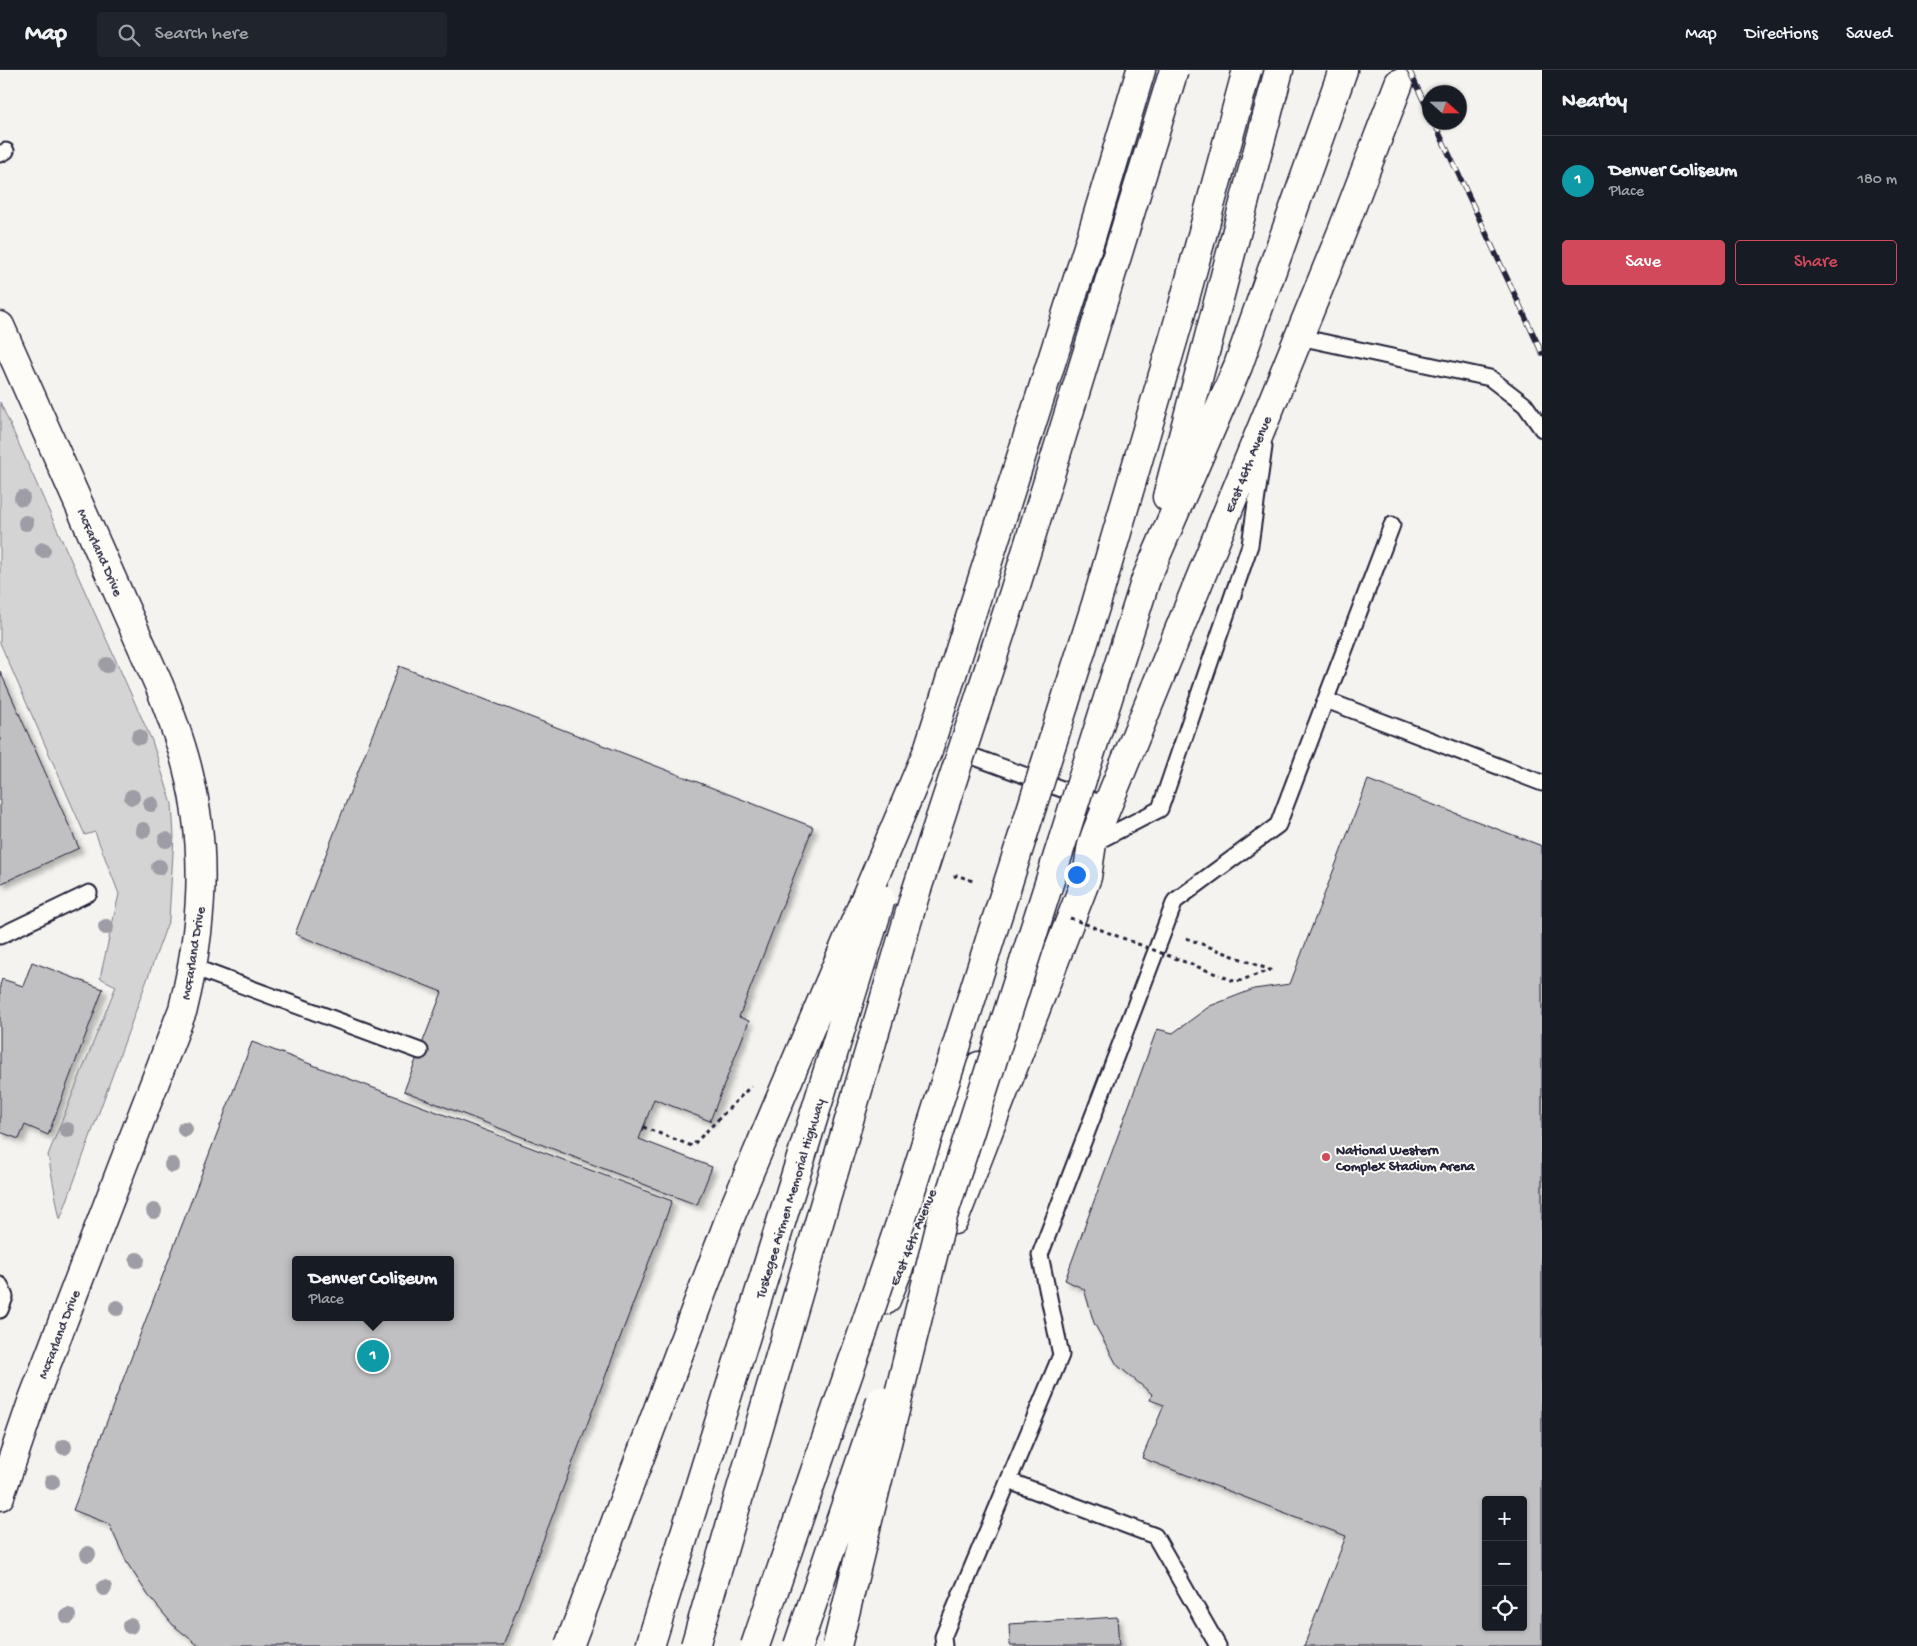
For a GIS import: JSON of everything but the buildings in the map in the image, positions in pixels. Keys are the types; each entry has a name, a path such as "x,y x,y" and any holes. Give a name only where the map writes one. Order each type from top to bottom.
{"main road":[{"path":"1092,234 1126,70"},
{"path":"569,1646 731,1215 928,750 1092,234 1141,70"},
{"path":"695,1646 915,895 1014,592 1174,70"},
{"path":"755,1646 905,1209 1096,604 1179,320 1247,70"},
{"path":"798,1646 942,1219 1146,579 1279,70"},
{"path":"1146,579 1238,366 1343,70"},
{"name":"East 46th Avenue","path":"788,1646 1087,877 1092,843 1299,337 1399,83"},
{"name":"McFarland Drive","path":"0,326 160,685 178,734 190,776 197,814 202,891 199,932 183,1009 32,1399 0,1496"},
{"name":"Tuskegee Airmen Memorial Highway","path":"650,1646 928,750"},
{"name":"East 46th Avenue","path":"750,1646 1059,863 1092,843"},
{"path":"838,1646 942,1219"}],"lane":[{"path":"1299,337 1490,378 1525,405 1542,429"},
{"path":"1092,843 1160,809 1250,545 1268,412"},
{"path":"944,1646 943,1637 1061,1355 1040,1255 1175,901 1278,825 1392,525"},
{"path":"1326,700 1542,783"},
{"path":"972,756 1108,806"},
{"path":"0,936 89,893"},
{"path":"193,968 420,1051"},
{"path":"0,1285 5,1297 0,1310"},
{"path":"1009,1480 1155,1536 1218,1646"}],"path":[{"path":"1164,929 1270,970 1236,982 1219,976"}],"shaded area":[{"path":"0,402 152,741 172,804 174,836 169,919 60,1220 48,1155 116,986 100,978 119,894 95,832 85,835 0,643"}],"railway":[{"path":"1409,70 1422,97"},
{"path":"1438,130 1542,353"}],"place":[{"name":"National Western Complex Stadium Arena","path":"1326,1157"},
{"name":"Denver Coliseum","path":"373,1356"}]}
